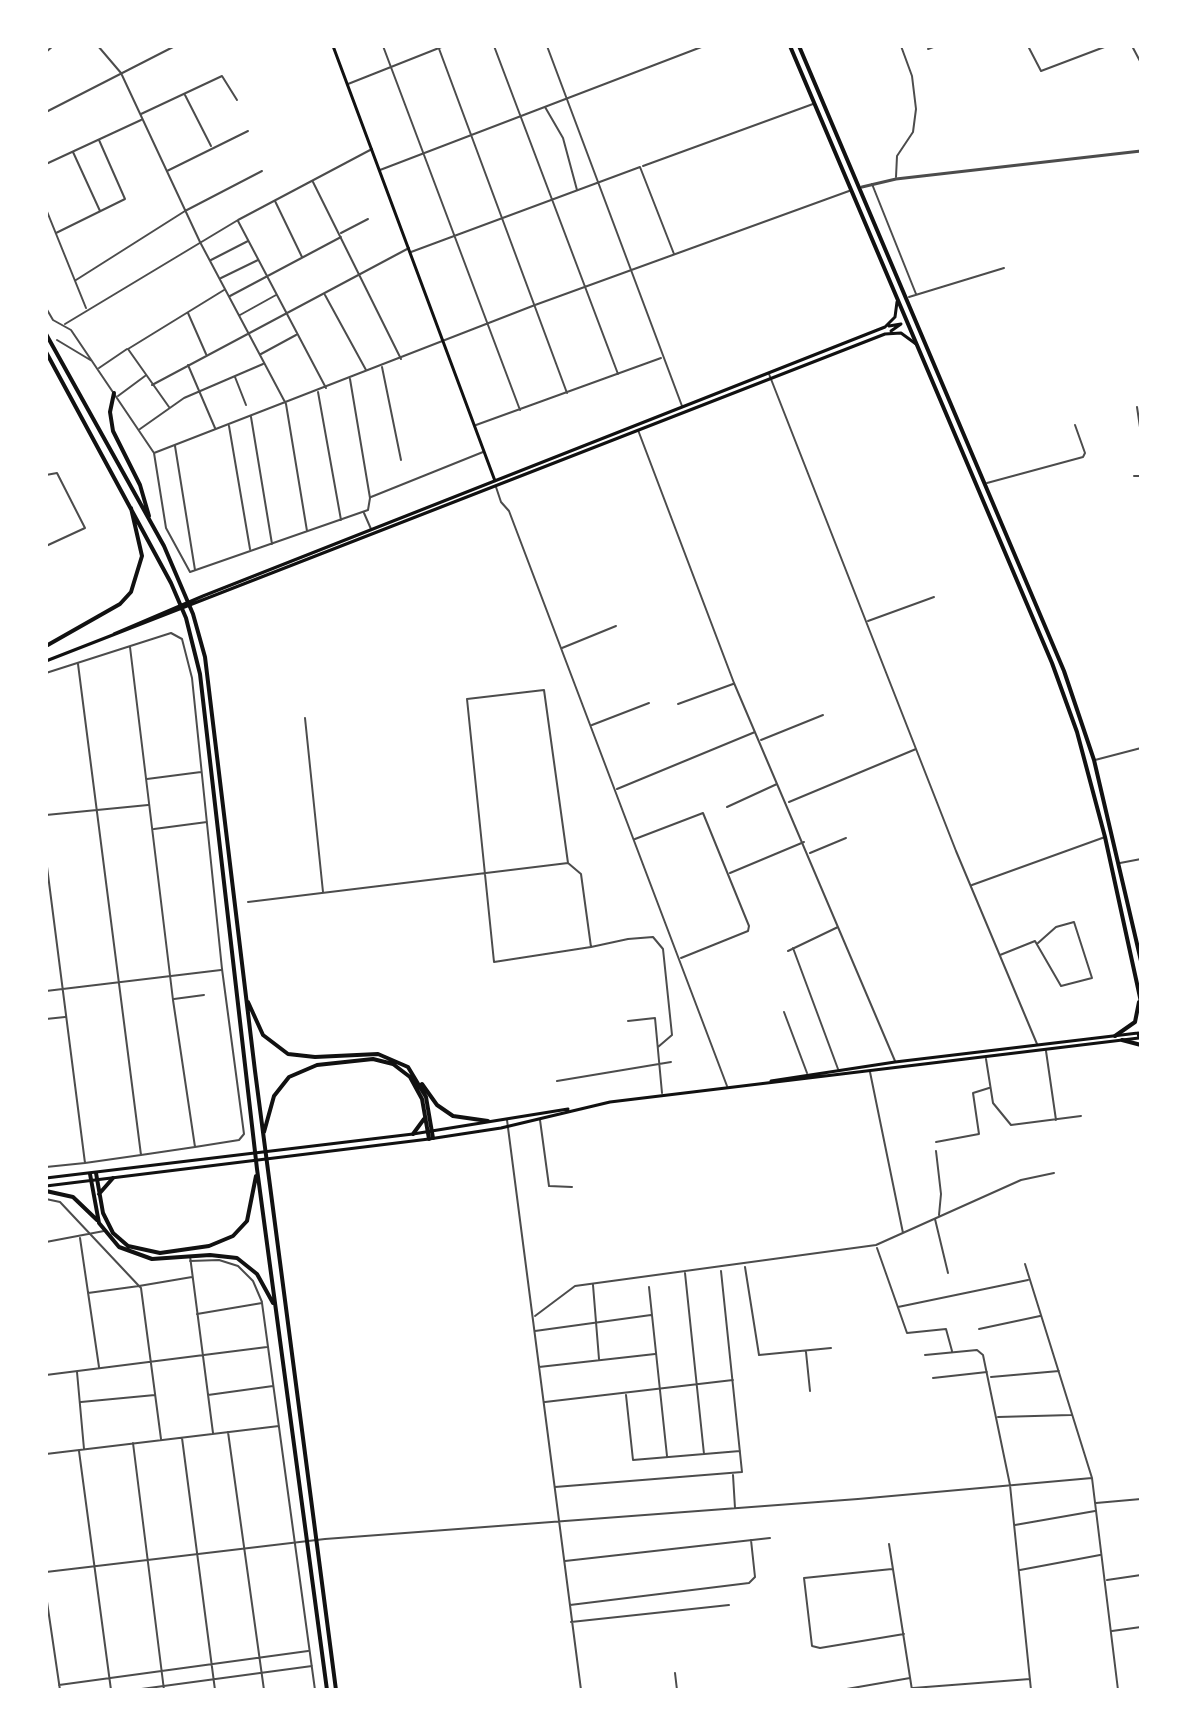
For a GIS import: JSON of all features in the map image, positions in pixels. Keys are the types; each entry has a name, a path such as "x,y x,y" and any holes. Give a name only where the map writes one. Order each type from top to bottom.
{"main road":[{"path":"333,46 495,483"},
{"path":"790,46 1063,694 1105,837 1140,999 1135,1022 1115,1036"},
{"path":"799,46 987,483 1071,691 1094,760 1141,961"},
{"path":"887,326 897,311 897,297"},
{"path":"46,661 495,483 682,406 887,326 898,322 902,325 888,333 495,483 371,529 204,598"},
{"path":"888,333 904,334 919,347"},
{"path":"46,334 185,592 208,674 263,1134 336,1690"},
{"path":"46,352 131,505 177,596 200,674 257,1169 327,1690"},
{"path":"116,395 110,412 113,431 140,485 150,522"},
{"path":"46,646 120,604 134,588 142,556 131,505"},
{"path":"1063,694 1071,691"},
{"path":"246,995 263,1035 282,1052 301,1057 378,1054 397,1060 415,1074 437,1105 453,1116 488,1121"},
{"path":"46,1178 413,1134 662,1094 1000,1056 1139,1038 1140,1034 895,1062 771,1081"},
{"path":"1122,1040 1141,1045"},
{"path":"1000,1050 1000,1056"},
{"path":"263,1134 274,1096 283,1082 298,1071 334,1062 373,1059 393,1064 410,1077 430,1131"},
{"path":"415,1074 426,1097 431,1138"},
{"path":"46,1188 508,1127 572,1109"},
{"path":"413,1134 421,1125 425,1112"},
{"path":"94,1181 108,1226 128,1246 150,1252 197,1249 222,1242 240,1230 252,1209 257,1169"},
{"path":"93,1174 99,1223"},
{"path":"98,1196 104,1185 113,1178"},
{"path":"46,1188 73,1197 119,1247 140,1256 190,1259 224,1255 249,1265 264,1282 275,1308"}],"street":[{"path":"46,52 53,46"},
{"path":"98,46 121,73 200,242 286,404 307,532"},
{"path":"46,112 175,46"},
{"path":"383,46 520,410"},
{"path":"347,85 444,46"},
{"path":"494,46 618,374"},
{"path":"547,46 682,406"},
{"path":"379,170 704,46"},
{"path":"896,179 897,156 913,132 916,109 912,76 901,46"},
{"path":"928,49 936,46"},
{"path":"976,46 985,46"},
{"path":"1028,46 1041,71 1107,46"},
{"path":"1132,46 1141,63"},
{"path":"438,47 567,393"},
{"path":"140,115 222,76 237,100"},
{"path":"184,94 211,148"},
{"path":"152,385 206,354 410,250 814,103"},
{"path":"545,106 563,138 577,191"},
{"path":"46,164 142,120"},
{"path":"167,171 248,131"},
{"path":"56,233 122,202 125,195 99,140"},
{"path":"64,325 238,220 372,149"},
{"path":"862,187 896,179 1141,151"},
{"path":"73,152 101,212"},
{"path":"640,167 675,255"},
{"path":"76,280 185,211 262,171"},
{"path":"312,181 362,274 401,359"},
{"path":"872,184 916,294"},
{"path":"154,453 535,305 852,190"},
{"path":"275,200 302,257"},
{"path":"46,209 87,309"},
{"path":"229,297 368,219"},
{"path":"238,220 326,388"},
{"path":"210,261 248,241"},
{"path":"220,279 258,260"},
{"path":"907,297 1004,268"},
{"path":"98,369 225,289"},
{"path":"324,294 367,372"},
{"path":"239,315 276,295"},
{"path":"46,308 53,320 64,325 93,362 154,453 166,528 186,569 195,572 369,508 370,498 350,379"},
{"path":"187,312 206,354"},
{"path":"259,354 296,335"},
{"path":"57,340 93,362"},
{"path":"128,349 169,407"},
{"path":"475,425 664,357"},
{"path":"140,429 169,407 200,390 264,364"},
{"path":"188,365 215,429"},
{"path":"382,366 401,460"},
{"path":"768,373 1037,1045"},
{"path":"116,395 146,376"},
{"path":"234,376 246,405"},
{"path":"318,391 341,520"},
{"path":"1137,407 1141,434"},
{"path":"250,416 272,544"},
{"path":"229,424 251,552"},
{"path":"987,483 1083,457 1085,453 1075,425"},
{"path":"637,429 734,683 895,1062"},
{"path":"175,445 195,572"},
{"path":"370,498 484,452"},
{"path":"46,475 57,473 85,528 46,546"},
{"path":"1134,476 1141,476"},
{"path":"495,483 616,789 727,1086"},
{"path":"363,512 371,529"},
{"path":"868,621 934,597"},
{"path":"561,648 616,626"},
{"path":"46,673 171,633 182,639 192,678 222,969 244,1137 123,1158 46,1167"},
{"path":"130,646 173,1000 195,1147"},
{"path":"78,663 141,1155"},
{"path":"678,704 734,683"},
{"path":"591,947 581,874 568,863 544,690 467,699 494,962 591,947 653,937 663,949 672,1035 658,1047"},
{"path":"591,726 649,703"},
{"path":"759,741 823,715"},
{"path":"305,718 323,892"},
{"path":"616,789 755,732"},
{"path":"787,802 917,748"},
{"path":"1094,760 1141,748"},
{"path":"146,779 203,772"},
{"path":"727,807 779,783"},
{"path":"46,815 149,804"},
{"path":"634,840 703,813 729,874 749,930 680,959"},
{"path":"153,829 209,822"},
{"path":"971,885 1105,837"},
{"path":"809,854 846,838"},
{"path":"729,874 804,842"},
{"path":"46,859 85,1163"},
{"path":"1120,863 1141,859"},
{"path":"248,902 568,863"},
{"path":"1000,955 1038,943 1056,927 1074,922 1092,978 1061,986 1038,943"},
{"path":"788,951 839,926"},
{"path":"793,948 838,1070"},
{"path":"46,991 222,969"},
{"path":"173,1000 204,995"},
{"path":"784,1012 807,1074"},
{"path":"46,1019 65,1017"},
{"path":"628,1021 655,1018 662,1094"},
{"path":"1046,1050 1056,1120"},
{"path":"986,1057 993,1103 1014,1126 1081,1116"},
{"path":"557,1081 671,1062"},
{"path":"870,1071 903,1233"},
{"path":"936,1142 979,1134 973,1093 989,1088"},
{"path":"507,1118 581,1690"},
{"path":"540,1119 549,1186 572,1187"},
{"path":"936,1151 941,1194 936,1218 948,1273"},
{"path":"123,1158 125,1169"},
{"path":"533,1318 568,1289 876,1245 1021,1180 1054,1173"},
{"path":"46,1199 60,1202 139,1286 161,1440"},
{"path":"46,1242 80,1238 104,1231"},
{"path":"80,1238 99,1369"},
{"path":"876,1245 907,1333 946,1329 953,1352"},
{"path":"213,1434 190,1259 219,1260 238,1266 253,1281 262,1303 315,1690"},
{"path":"1025,1264 1092,1478 1118,1690"},
{"path":"745,1265 757,1353 831,1348"},
{"path":"554,1487 733,1475 743,1470 720,1269"},
{"path":"685,1273 704,1454"},
{"path":"88,1293 192,1277"},
{"path":"897,1307 1028,1280"},
{"path":"592,1284 599,1360"},
{"path":"649,1287 668,1458"},
{"path":"197,1314 262,1303"},
{"path":"535,1331 652,1315"},
{"path":"979,1329 1041,1315"},
{"path":"46,1375 269,1347"},
{"path":"925,1355 977,1350 983,1355 1010,1485 1031,1690"},
{"path":"805,1351 810,1391"},
{"path":"539,1367 656,1354"},
{"path":"989,1377 1059,1371"},
{"path":"77,1372 82,1450 111,1690"},
{"path":"933,1378 988,1372"},
{"path":"544,1402 734,1379"},
{"path":"207,1395 275,1385"},
{"path":"626,1393 632,1459 741,1451"},
{"path":"80,1402 156,1395"},
{"path":"998,1417 1073,1415"},
{"path":"46,1454 280,1426"},
{"path":"228,1432 264,1690"},
{"path":"182,1438 215,1690"},
{"path":"133,1443 164,1688"},
{"path":"733,1475 735,1509"},
{"path":"46,1572 293,1542 1092,1478"},
{"path":"1095,1503 1141,1499"},
{"path":"1014,1525 1096,1511"},
{"path":"564,1561 770,1538"},
{"path":"569,1605 749,1583 755,1577 751,1540"},
{"path":"889,1544 912,1689 1031,1679"},
{"path":"1019,1570 1103,1555"},
{"path":"892,1569 804,1578 812,1646 820,1648 904,1634"},
{"path":"1106,1580 1141,1575"},
{"path":"46,1595 60,1688 110,1678 309,1651"},
{"path":"571,1622 729,1605"},
{"path":"1111,1631 1141,1627"},
{"path":"46,1645 53,1644"},
{"path":"134,1690 312,1666"},
{"path":"675,1673 677,1690"},
{"path":"841,1690 911,1678"},
{"path":"756,1690 773,1690"}]}
